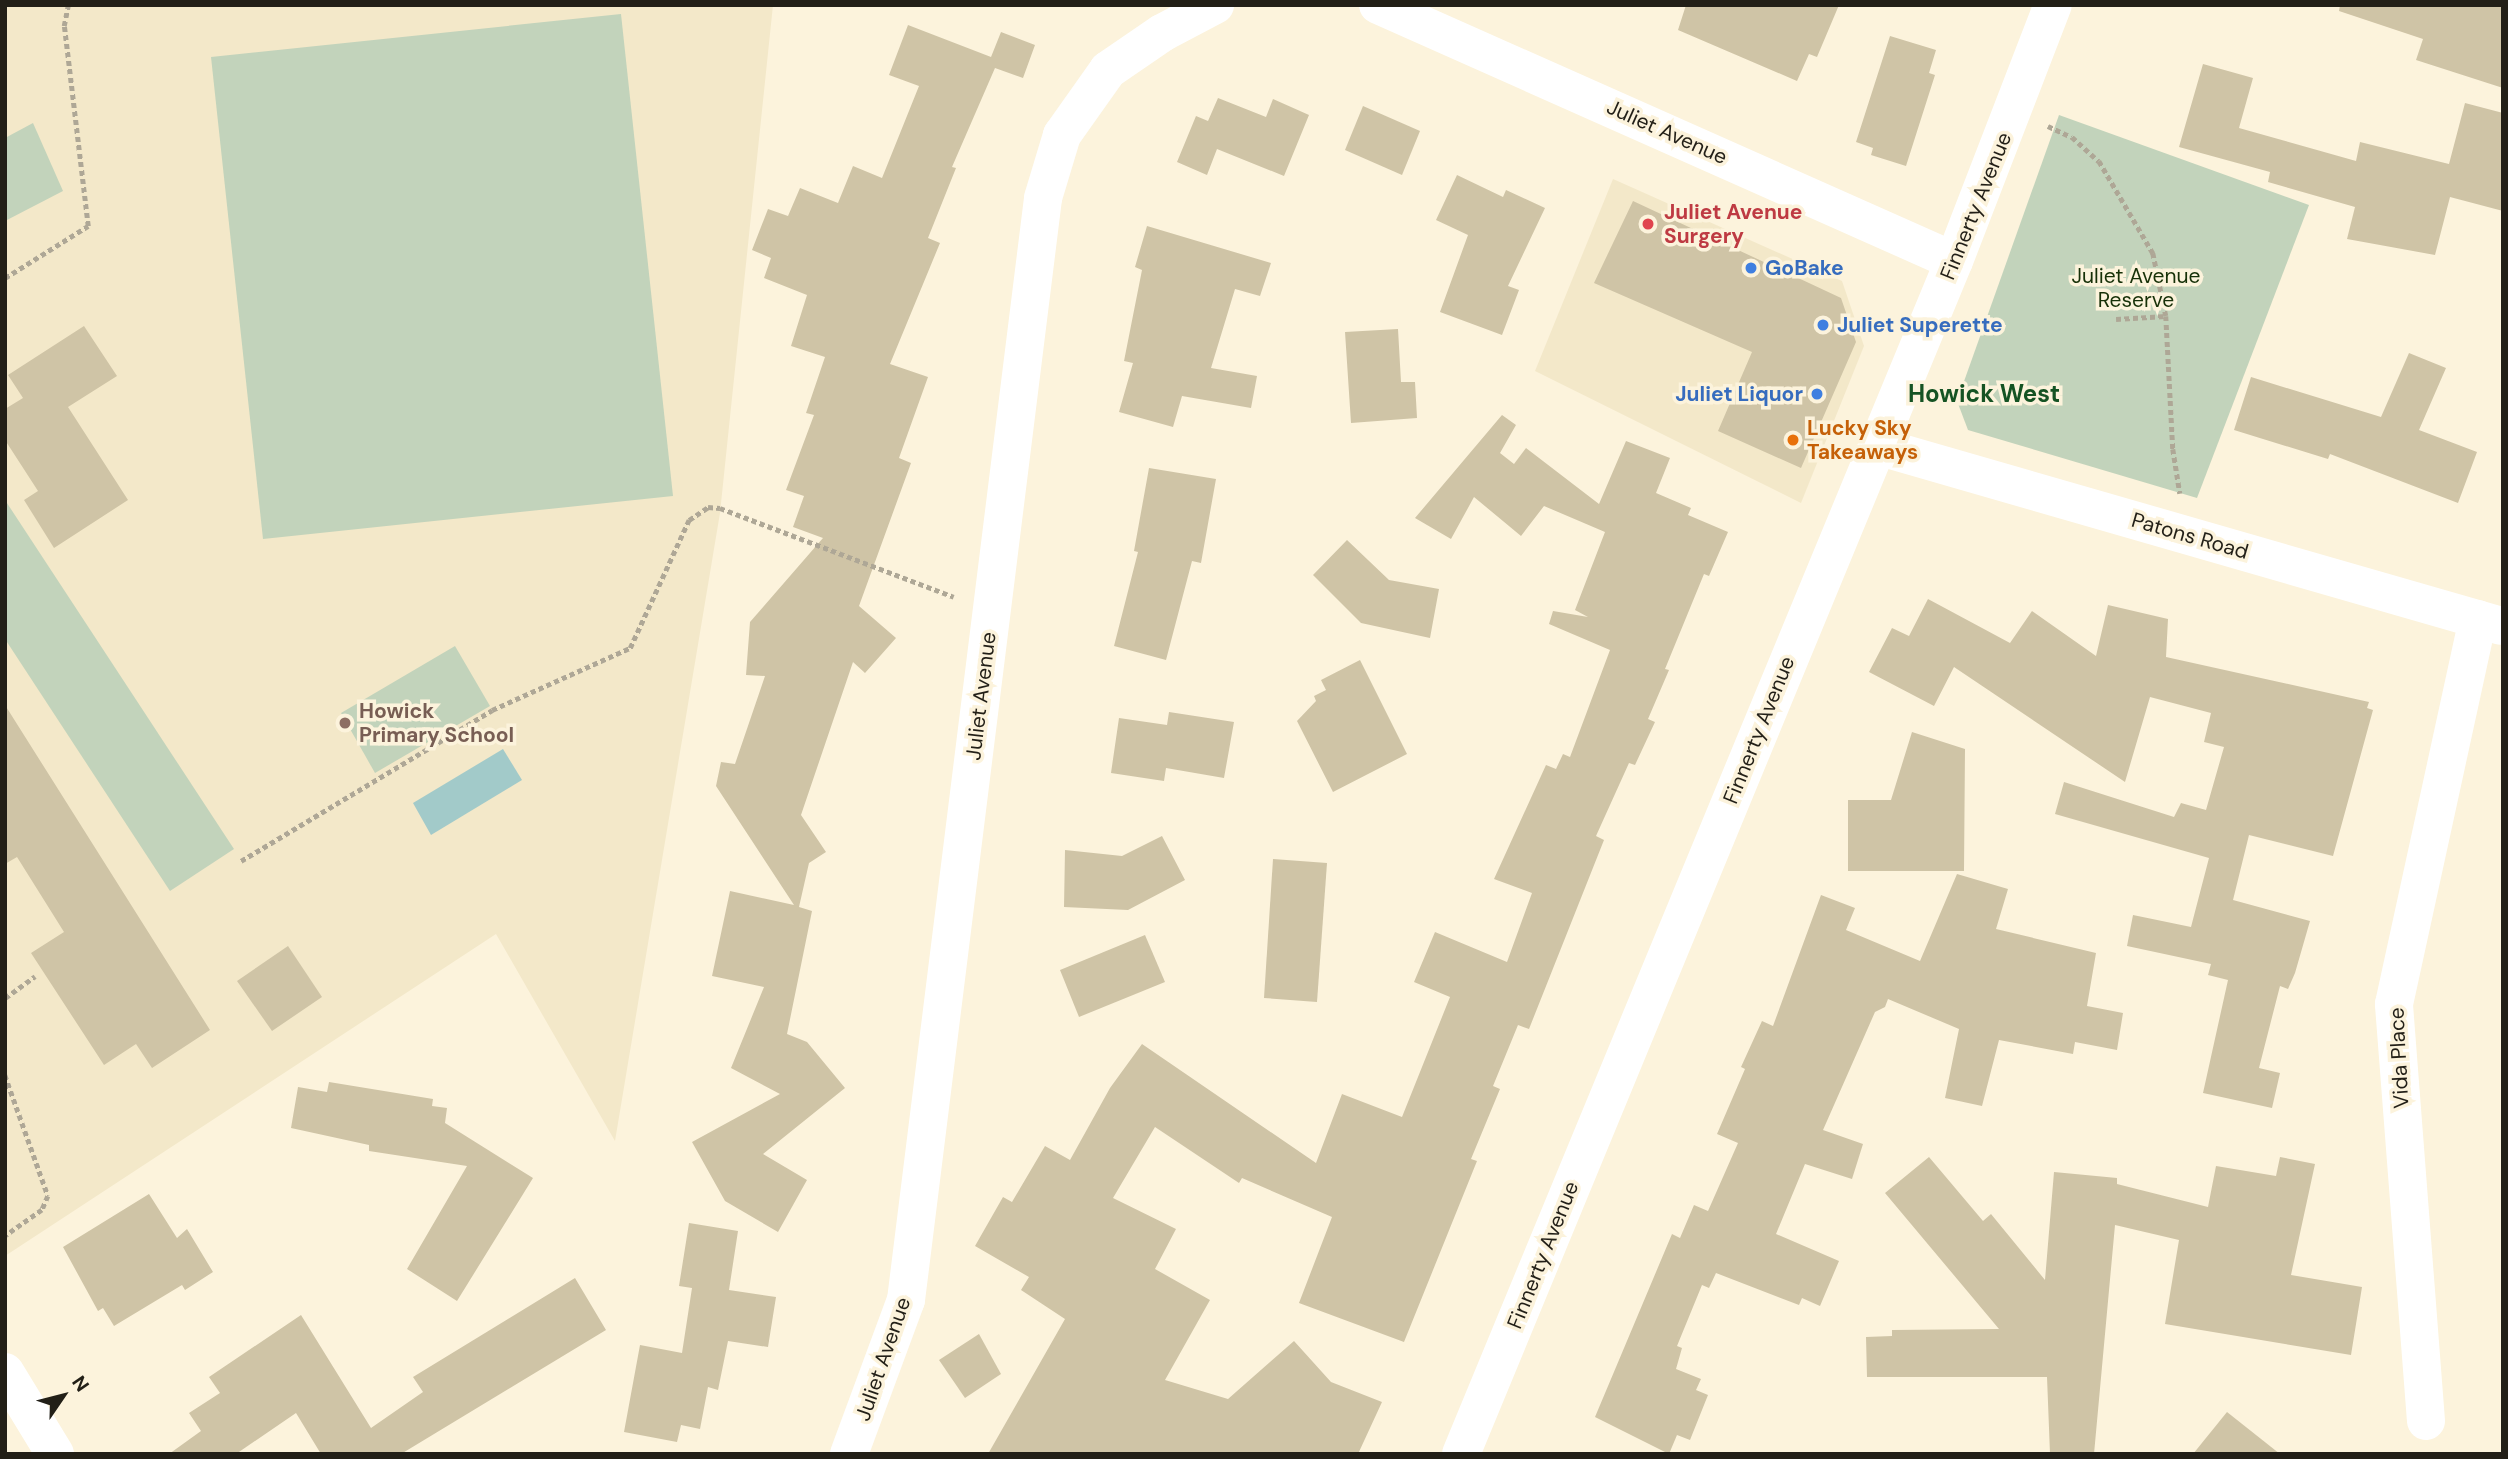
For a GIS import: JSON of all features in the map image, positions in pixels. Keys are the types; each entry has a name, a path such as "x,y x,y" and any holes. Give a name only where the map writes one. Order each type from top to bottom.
{"street":[{"name":"Juliet Avenue","path":"849,1454 906,1300 1043,198 1062,135 1108,70 1162,33 1215,5"},
{"name":"Juliet Avenue","path":"1378,5 1954,261"},
{"name":"Finnerty Avenue","path":"1461,1454 2015,112 2053,5"},
{"name":"Patons Road","path":"1877,446 2490,622"},
{"name":"Vida Place","path":"2426,1421 2394,1004 2490,622"},
{"path":"5,1373 55,1454"}],"path":[{"path":"5,278 88,226 64,26 68,5"},
{"path":"2015,112 2072,137 2099,161 2153,253 2166,316 2173,449 2187,535"},
{"path":"2116,319 2166,316"},
{"path":"241,861 492,710 630,648 689,520 708,507 720,508 992,607"},
{"path":"5,998 35,976"},
{"path":"5,1075 48,1196 42,1210 5,1237"}],"shaded area":[{"name":"Howick Primary School","path":"5,5 773,5 720,513 615,1141 496,934 5,1256"},
{"path":"1613,179 1842,281 1864,346 1801,503 1535,371"}],"green space":[{"path":"621,14 673,496 263,539 211,57"},
{"name":"Juliet Avenue Reserve","path":"2059,115 2309,205 2197,498 1968,430 1957,401"},
{"path":"33,123 63,191 5,221 5,138"},
{"path":"5,500 234,849 170,891 5,639"},
{"path":"455,646 490,706 375,773 341,713"}],"water":[{"path":"503,749 522,780 431,835 413,803"}],"building":[{"path":"1686,5 1839,5 1817,57 1809,54 1797,81 1678,30"},
{"path":"2340,5 2503,5 2503,88 2416,60 2423,39 2339,11"},
{"path":"908,25 991,57 1001,32 1035,45 1023,78 995,68 952,167 956,168 928,238 940,243 890,364 928,377 899,458 911,463 859,606 896,638 865,673 853,662 801,815 826,852 809,863 799,907 812,911 787,1034 807,1042 845,1088 763,1154 807,1180 778,1232 725,1201 692,1142 780,1094 731,1068 764,987 712,976 730,891 794,905 716,786 721,762 735,764 765,676 746,675 750,622 823,538 793,527 804,496 786,490 814,415 806,413 825,357 791,346 807,295 764,278 771,258 752,250 768,209 788,216 800,188 838,203 853,166 882,178 919,86 889,75"},
{"path":"1890,36 1936,50 1929,73 1935,75 1906,166 1871,155 1873,148 1856,142"},
{"path":"2203,64 2253,78 2239,128 2356,161 2360,142 2449,164 2465,103 2503,113 2503,211 2450,197 2435,255 2347,239 2355,207 2268,182 2270,172 2179,147"},
{"path":"1218,98 1266,117 1273,99 1309,115 1284,176 1217,149 1207,175 1177,162 1196,116 1208,121"},
{"path":"1363,106 1420,131 1402,175 1345,150"},
{"path":"1457,175 1503,197 1506,190 1545,208 1508,286 1519,290 1502,335 1440,312 1468,235 1436,220"},
{"path":"1633,201 1841,298 1856,342 1801,468 1718,431 1752,352 1594,283"},
{"path":"1147,226 1271,263 1260,296 1235,289 1211,368 1257,376 1251,408 1182,396 1173,427 1119,412 1133,363 1124,361 1142,270 1135,267"},
{"path":"84,326 117,376 68,407 128,500 54,548 24,500 38,491 5,440 5,409 23,398 8,375"},
{"path":"1398,329 1401,382 1415,382 1417,418 1351,423 1345,332"},
{"path":"2409,353 2446,368 2419,430 2477,452 2458,503 2330,454 2328,459 2234,430 2251,377 2381,417"},
{"path":"1502,415 1516,425 1500,453 1514,464 1526,448 1599,504 1626,441 1670,458 1656,493 1691,508 1688,515 1728,532 1709,576 1704,574 1665,669 1669,670 1648,719 1655,722 1635,765 1629,763 1596,836 1604,840 1529,1029 1518,1025 1493,1086 1500,1089 1471,1159 1477,1161 1404,1342 1299,1303 1332,1217 1242,1178 1239,1183 1155,1127 1113,1198 1176,1229 1155,1269 1210,1300 1165,1380 1228,1399 1294,1341 1331,1382 1382,1402 1358,1454 988,1454 1065,1319 1021,1290 1029,1277 975,1246 1003,1197 1012,1202 1045,1146 1070,1160 1110,1088 1142,1044 1316,1163 1342,1094 1402,1117 1450,997 1414,982 1435,932 1507,962 1532,893 1494,879 1546,765 1556,769 1563,754 1570,757 1610,650 1549,624 1553,611 1588,617 1575,610 1605,532 1544,506 1521,536 1474,497 1451,539 1415,518"},
{"path":"1149,468 1216,479 1201,563 1192,561 1166,660 1114,646 1138,552 1134,551"},
{"path":"1347,540 1389,580 1439,589 1430,638 1361,623 1313,575"},
{"path":"1928,599 2010,643 2032,611 2096,656 2108,605 2168,619 2166,657 2369,702 2367,708 2373,710 2333,856 2249,835 2233,900 2310,921 2288,989 2280,986 2259,1068 2280,1073 2272,1108 2203,1093 2228,980 2208,975 2211,964 2127,946 2133,915 2191,927 2209,858 2055,814 2064,782 2174,817 2181,803 2206,810 2224,747 2204,742 2211,713 2150,697 2125,782 1954,667 1934,706 1869,672 1892,628 1909,636"},
{"path":"1360,660 1407,754 1333,792 1297,721 1316,701 1314,696 1326,690 1321,680"},
{"path":"5,705 210,1030 152,1068 136,1044 104,1065 31,953 64,932 17,857 5,864"},
{"path":"1169,712 1234,722 1224,778 1166,768 1164,781 1111,773 1119,718 1167,725"},
{"path":"1912,732 1965,749 1964,871 1848,871 1848,800 1891,800"},
{"path":"1162,836 1185,880 1128,910 1064,907 1065,850 1122,856"},
{"path":"1273,859 1327,863 1317,1002 1264,998"},
{"path":"1957,874 2008,889 1996,929 2096,953 2087,1006 2123,1013 2117,1050 2075,1042 2073,1054 1999,1040 1982,1106 1945,1098 1959,1029 1888,999 1885,1007 1875,1012 1823,1130 1863,1144 1852,1179 1805,1164 1776,1234 1839,1261 1820,1306 1802,1298 1799,1305 1716,1273 1709,1288 1702,1285 1677,1346 1682,1348 1676,1369 1701,1379 1696,1390 1708,1395 1690,1440 1677,1435 1669,1454 1595,1417 1672,1234 1680,1238 1694,1205 1708,1211 1738,1143 1717,1134 1745,1069 1741,1067 1762,1021 1773,1026 1821,895 1855,908 1846,930 1920,961"},
{"path":"1145,935 1165,982 1079,1017 1060,970"},
{"path":"288,946 322,997 272,1031 237,981"},
{"path":"329,1082 433,1099 432,1106 447,1108 445,1123 533,1178 457,1301 407,1269 467,1166 369,1151 369,1145 291,1128 298,1087 327,1092"},
{"path":"1929,1157 1983,1221 1991,1214 2045,1280 2054,1172 2117,1178 2117,1184 2208,1207 2216,1166 2276,1176 2280,1157 2315,1164 2291,1275 2362,1287 2351,1355 2165,1324 2179,1240 2115,1225 2094,1454 2050,1454 2047,1377 1867,1377 1866,1337 1892,1336 1892,1330 1999,1329 1885,1193"},
{"path":"149,1194 177,1238 187,1229 213,1272 185,1290 182,1285 114,1326 103,1308 98,1311 63,1247"},
{"path":"689,1223 738,1231 729,1290 776,1297 768,1347 728,1341 718,1390 708,1387 700,1429 681,1425 677,1442 624,1432 640,1345 682,1353 692,1288 679,1286"},
{"path":"575,1278 606,1330 401,1454 321,1454 296,1413 236,1454 169,1454 201,1431 189,1413 220,1393 209,1377 301,1315 371,1428 423,1392 413,1377"},
{"path":"979,1334 1001,1374 965,1398 939,1360"},
{"path":"2227,1412 2280,1454 2193,1454"}],"place":[{"name":"Juliet Avenue Surgery","path":"1648,224"},
{"name":"GoBake","path":"1751,268"},
{"name":"Juliet Superette","path":"1823,325"},
{"name":"Juliet Liquor","path":"1817,394"},
{"name":"Lucky Sky Takeaways","path":"1793,440"},
{"name":"Howick Primary School","path":"345,723"}],"district":[{"name":"Howick West","path":"1984,394"}]}
